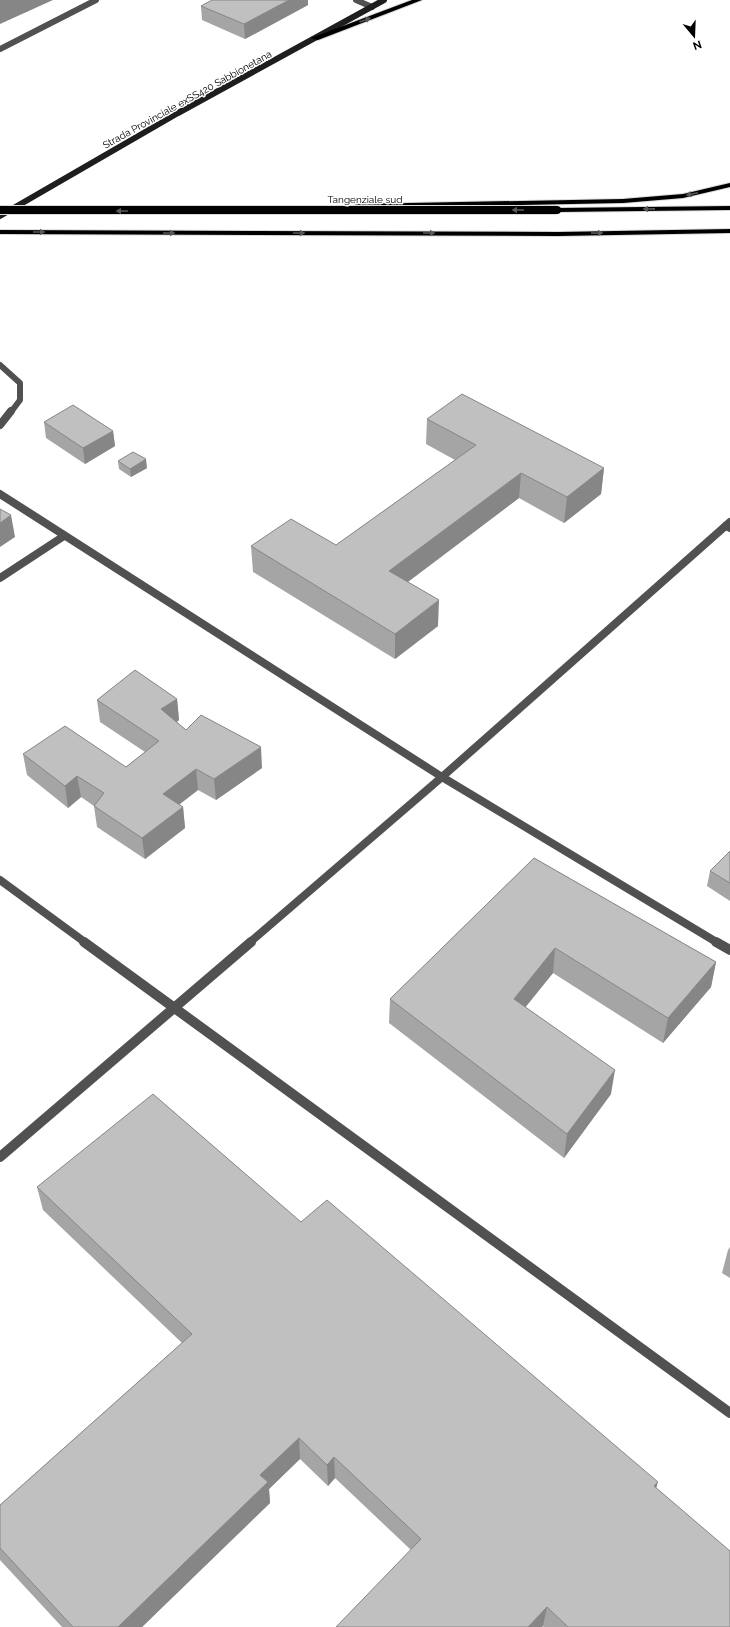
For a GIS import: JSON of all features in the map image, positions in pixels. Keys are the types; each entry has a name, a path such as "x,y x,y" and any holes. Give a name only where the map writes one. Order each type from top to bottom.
{"highway":[{"path":"315,38 419,0"},
{"path":"556,206 683,196 730,185"},
{"name":"Tangenziale sud","path":"0,210 151,211 556,206 730,208"},
{"path":"0,232 558,234 730,231"}],"main road":[{"name":"Strada Provinciale exSS420 Sabbionetana","path":"0,216 178,113 384,0"}],"lane":[{"path":"0,49 96,0"},
{"path":"356,0 372,6"},
{"path":"0,365 20,383 20,400 0,425"},
{"path":"0,494 442,777 730,950"},
{"path":"0,1157 442,777 729,525"},
{"path":"0,578 64,536"},
{"path":"0,880 730,1412"}],"building":[{"path":"212,0 289,0 244,24 201,6"},
{"path":"462,394 604,468 567,497 521,473 389,571 439,600 395,634 251,546 291,519 336,545 476,445 427,419"},
{"path":"73,405 113,431 83,448 44,422"},
{"path":"133,452 146,459 130,469 118,461"},
{"path":"0,509 11,515 0,523"},
{"path":"135,670 177,699 161,709 186,730 201,715 261,747 214,779 196,769 163,794 183,807 142,838 94,806 104,793 77,776 65,786 23,754 65,726 126,767 159,741 97,700"},
{"path":"730,851 730,883 710,871"},
{"path":"534,858 716,962 668,1018 555,948 514,999 615,1070 567,1134 390,999"},
{"path":"153,1094 301,1222 327,1200 658,1482 654,1486 730,1551 730,1627 568,1627 547,1607 528,1627 336,1627 421,1539 334,1457 327,1465 299,1438 260,1475 268,1482 118,1627 73,1627 0,1548 0,1505 192,1334 37,1187"}]}
